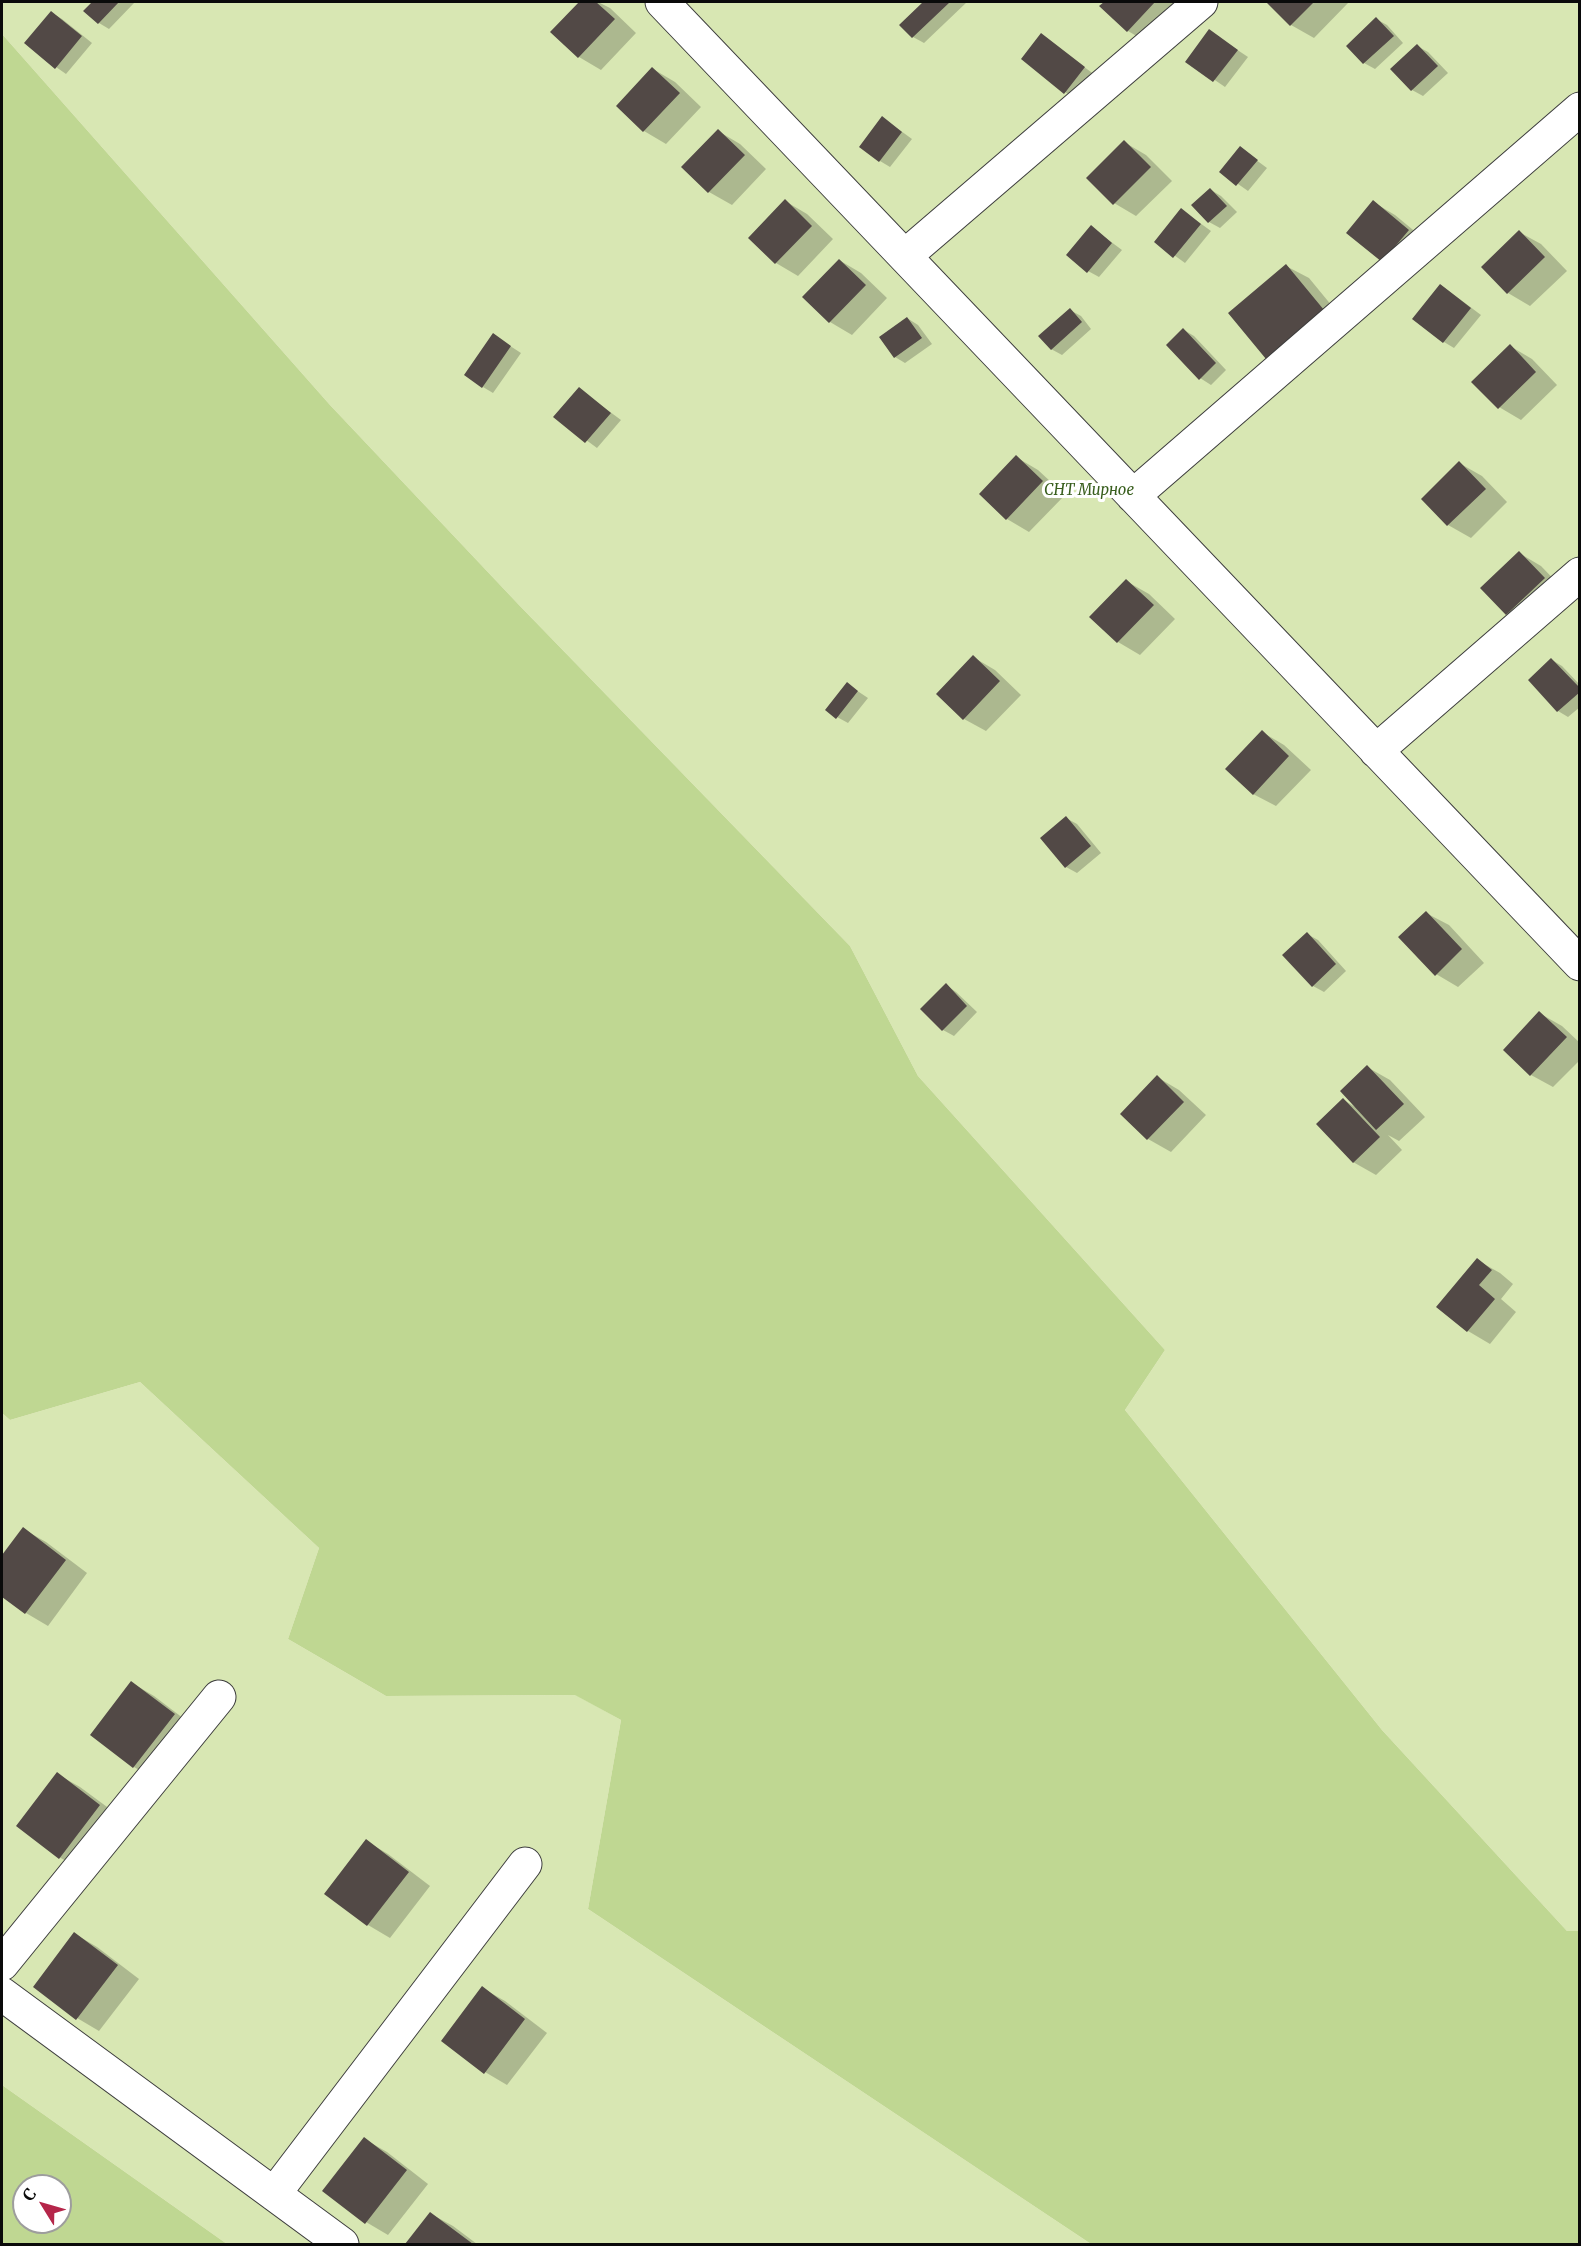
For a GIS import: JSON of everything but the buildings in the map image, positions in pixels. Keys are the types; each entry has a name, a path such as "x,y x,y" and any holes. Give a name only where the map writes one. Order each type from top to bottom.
{"street":[{"path":"905,256 1201,2"},
{"path":"670,4 905,256 1580,964"},
{"path":"1133,496 1580,109"},
{"path":"1376,751 1580,574"},
{"path":"2,1964 219,1697"},
{"path":"274,2194 525,1864"},
{"path":"2,1994 342,2244"}],"green space":[{"name":"СНТ Мирное","path":"2,2 1579,2 1579,1931 1567,1931 1382,1730 1125,1410 1165,1350 918,1076 850,946 519,605 330,405 2,34"},
{"path":"2,34 330,405 519,605 850,946 918,1076 1165,1350 1125,1410 1382,1730 1567,1931 1579,1931 1579,2244 1091,2244 588,1909 621,1720 575,1695 386,1696 288,1639 319,1548 140,1382 10,1420 2,1413"},
{"path":"140,1382 319,1548 288,1639 386,1696 576,1695 621,1720 588,1909 1091,2244 227,2244 2,2085 2,1413 10,1420"},
{"path":"2,2085 227,2244 2,2244"}]}
